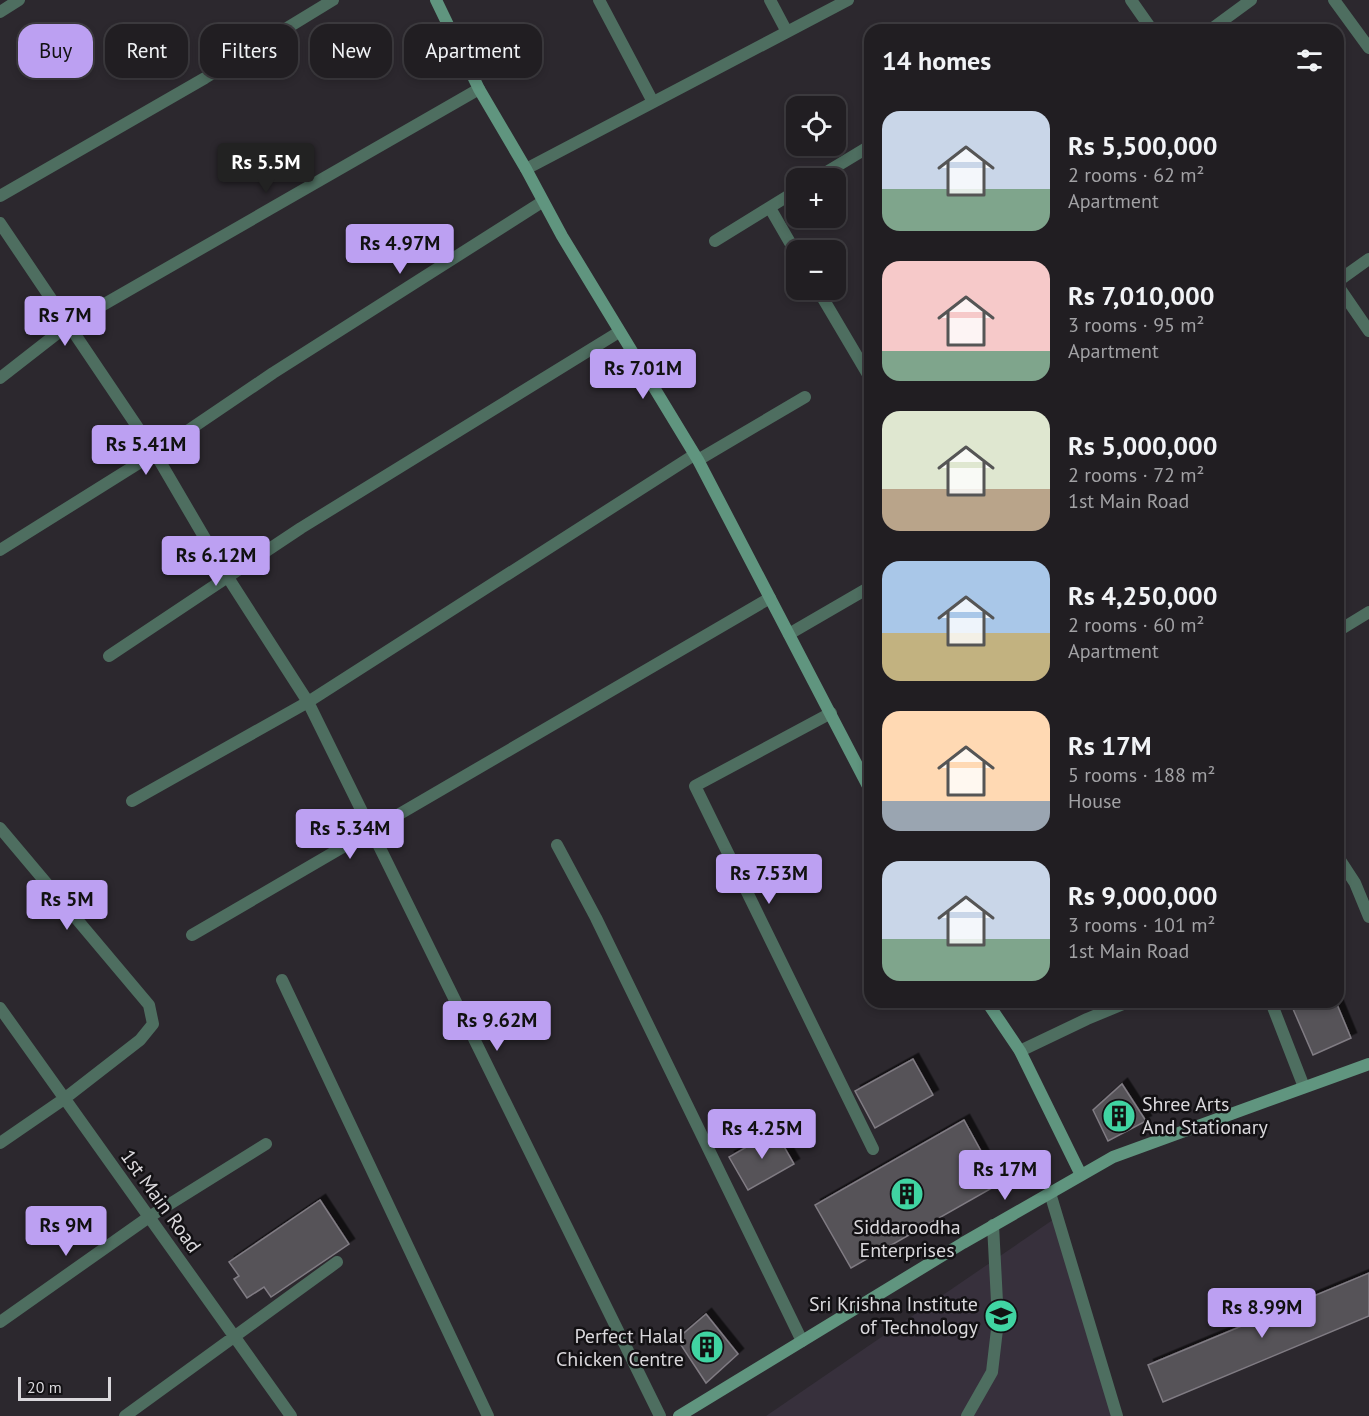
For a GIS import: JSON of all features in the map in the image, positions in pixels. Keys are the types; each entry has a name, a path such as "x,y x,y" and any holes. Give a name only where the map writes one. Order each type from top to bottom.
{"street":[{"path":"0,12 19,0"},
{"path":"0,196 205,78 333,0"},
{"path":"436,0 479,89 526,169 542,202 696,457 864,778"},
{"path":"599,0 653,102"},
{"path":"770,0 787,32"},
{"path":"526,169 848,0"},
{"path":"1131,0 1148,24"},
{"path":"1218,24 1251,0"},
{"path":"1334,0 1369,48"},
{"path":"0,378 68,325 479,89"},
{"path":"834,168 864,150"},
{"path":"715,241 786,198"},
{"path":"0,550 155,453 273,373 542,202"},
{"path":"770,208 788,240"},
{"path":"0,223 155,453 227,576 308,702 660,1416"},
{"path":"1344,279 1369,259"},
{"path":"1344,293 1369,331"},
{"path":"824,300 864,368"},
{"path":"110,656 301,528 619,332"},
{"path":"132,801 308,702 696,457 805,397"},
{"path":"789,634 864,590"},
{"path":"192,935 770,597"},
{"path":"1344,627 1369,612"},
{"path":"831,713 694,786 873,1149"},
{"path":"0,828 148,1005 153,1024 140,1040 64,1099 0,1143"},
{"path":"557,845 596,918 802,1341"},
{"path":"1344,866 1355,883 1369,917"},
{"path":"282,980 488,1416"},
{"name":"1st Main Road","path":"0,1008 291,1416"},
{"path":"991,1008 1020,1051 1081,1175"},
{"path":"1020,1051 1113,1008"},
{"path":"1273,1008 1304,1087"},
{"path":"679,1416 993,1225 1113,1157 1369,1064"},
{"path":"0,1322 149,1217 266,1144"},
{"path":"1050,1193 1117,1416"},
{"path":"967,1416 992,1372 998,1321 993,1225"},
{"path":"125,1416 337,1262"}],"shaded area":[{"name":"Sri Krishna Institute of Technology","path":"1057,1217 1122,1416 766,1416"}],"building":[{"path":"1293,1008 1338,1008 1351,1038 1313,1055"},
{"path":"913,1059 933,1095 875,1128 855,1091"},
{"name":"Shree Arts And Stationary","path":"1122,1084 1146,1121 1108,1141 1093,1110"},
{"name":"Siddaroodha Enterprises","path":"964,1120 999,1184 851,1268 815,1205"},
{"name":"Siddaroodha Enterprises","path":"964,1120 999,1184 851,1268 815,1205"},
{"path":"775,1131 794,1164 748,1190 729,1157"},
{"path":"320,1200 349,1244 271,1297 264,1287 247,1298 234,1279 239,1276 229,1262"},
{"path":"1369,1273 1369,1316 1163,1402 1148,1365"},
{"name":"Perfect Halal Chicken Centre","path":"706,1314 738,1354 706,1383 677,1339"}],"place":[{"name":"Shree Arts And Stationary","path":"1119,1116"},
{"name":"Siddaroodha Enterprises","path":"907,1194"},
{"name":"Sri Krishna Institute of Technology","path":"1001,1316"},
{"name":"Perfect Halal Chicken Centre","path":"707,1347"}]}
